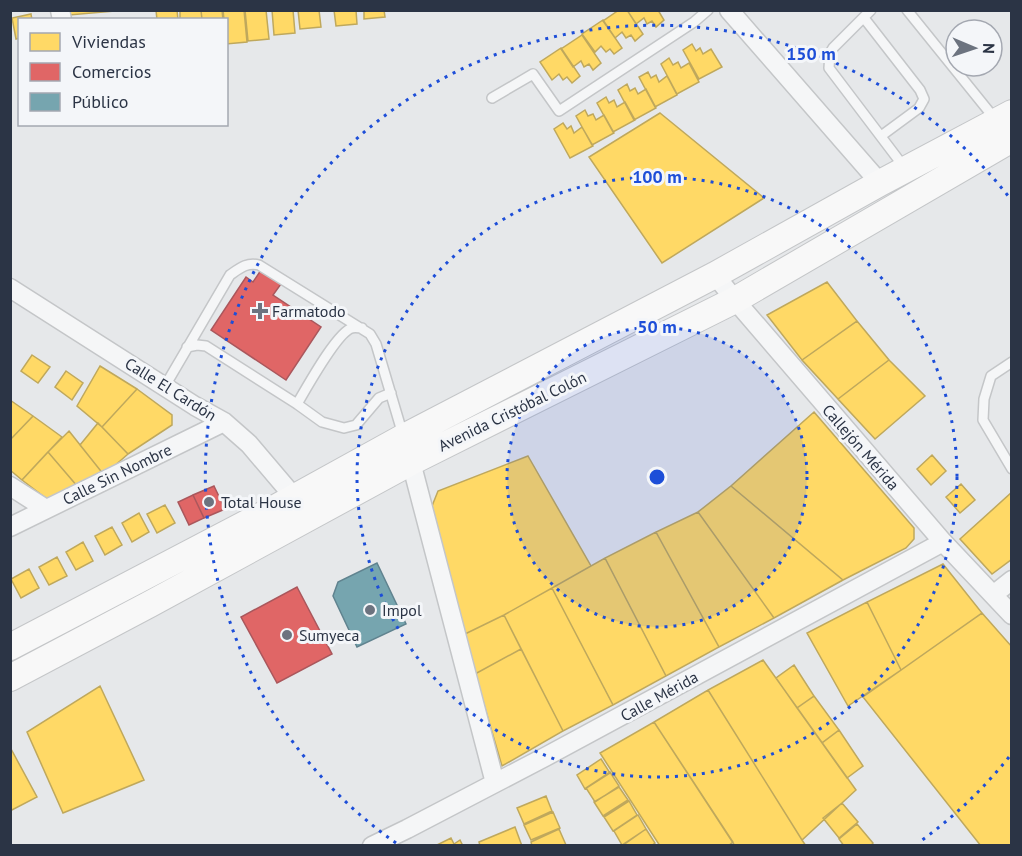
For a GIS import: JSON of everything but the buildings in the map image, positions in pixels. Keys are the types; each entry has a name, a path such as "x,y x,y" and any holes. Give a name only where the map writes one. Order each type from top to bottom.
{"street":[{"path":"729,10 880,183"},
{"name":"Avenida Cristóbal Colón","path":"10,678 300,508 404,437 715,275 906,169 1006,124"},
{"name":"Avenida Cristóbal Colón","path":"10,647 300,508 411,462 735,300 1006,124"},
{"name":"Callejón Mérida","path":"715,275 943,542 1011,615"},
{"name":"Calle El Cardón","path":"10,288 224,422 249,444 300,508"},
{"name":"Calle Sin Nombre","path":"10,527 224,422"},
{"path":"411,462 495,783"},
{"path":"10,486 46,509"},
{"name":"Calle Mérida","path":"372,846 407,837 495,783 943,542"},
{"path":"993,595 1011,580"}],"lane":[{"path":"492,98 533,74 559,111 694,22 708,10"},
{"path":"907,10 1006,124"},
{"path":"881,136 919,108 924,99 867,14 830,53 829,68 906,169"},
{"path":"165,386 230,275 252,263 259,265 370,334 376,344 404,437"},
{"path":"297,404 333,346 351,328 362,328"},
{"path":"188,347 206,346 322,422 344,428 356,425 379,398 391,393"},
{"path":"1011,362 991,376 984,399 983,420 1011,469"}],"place":[{"name":"Farmatodo","path":"260,311"},
{"name":"Total House","path":"209,502"},
{"name":"Impol","path":"370,610"},
{"name":"Sumyeca","path":"287,635"}]}
